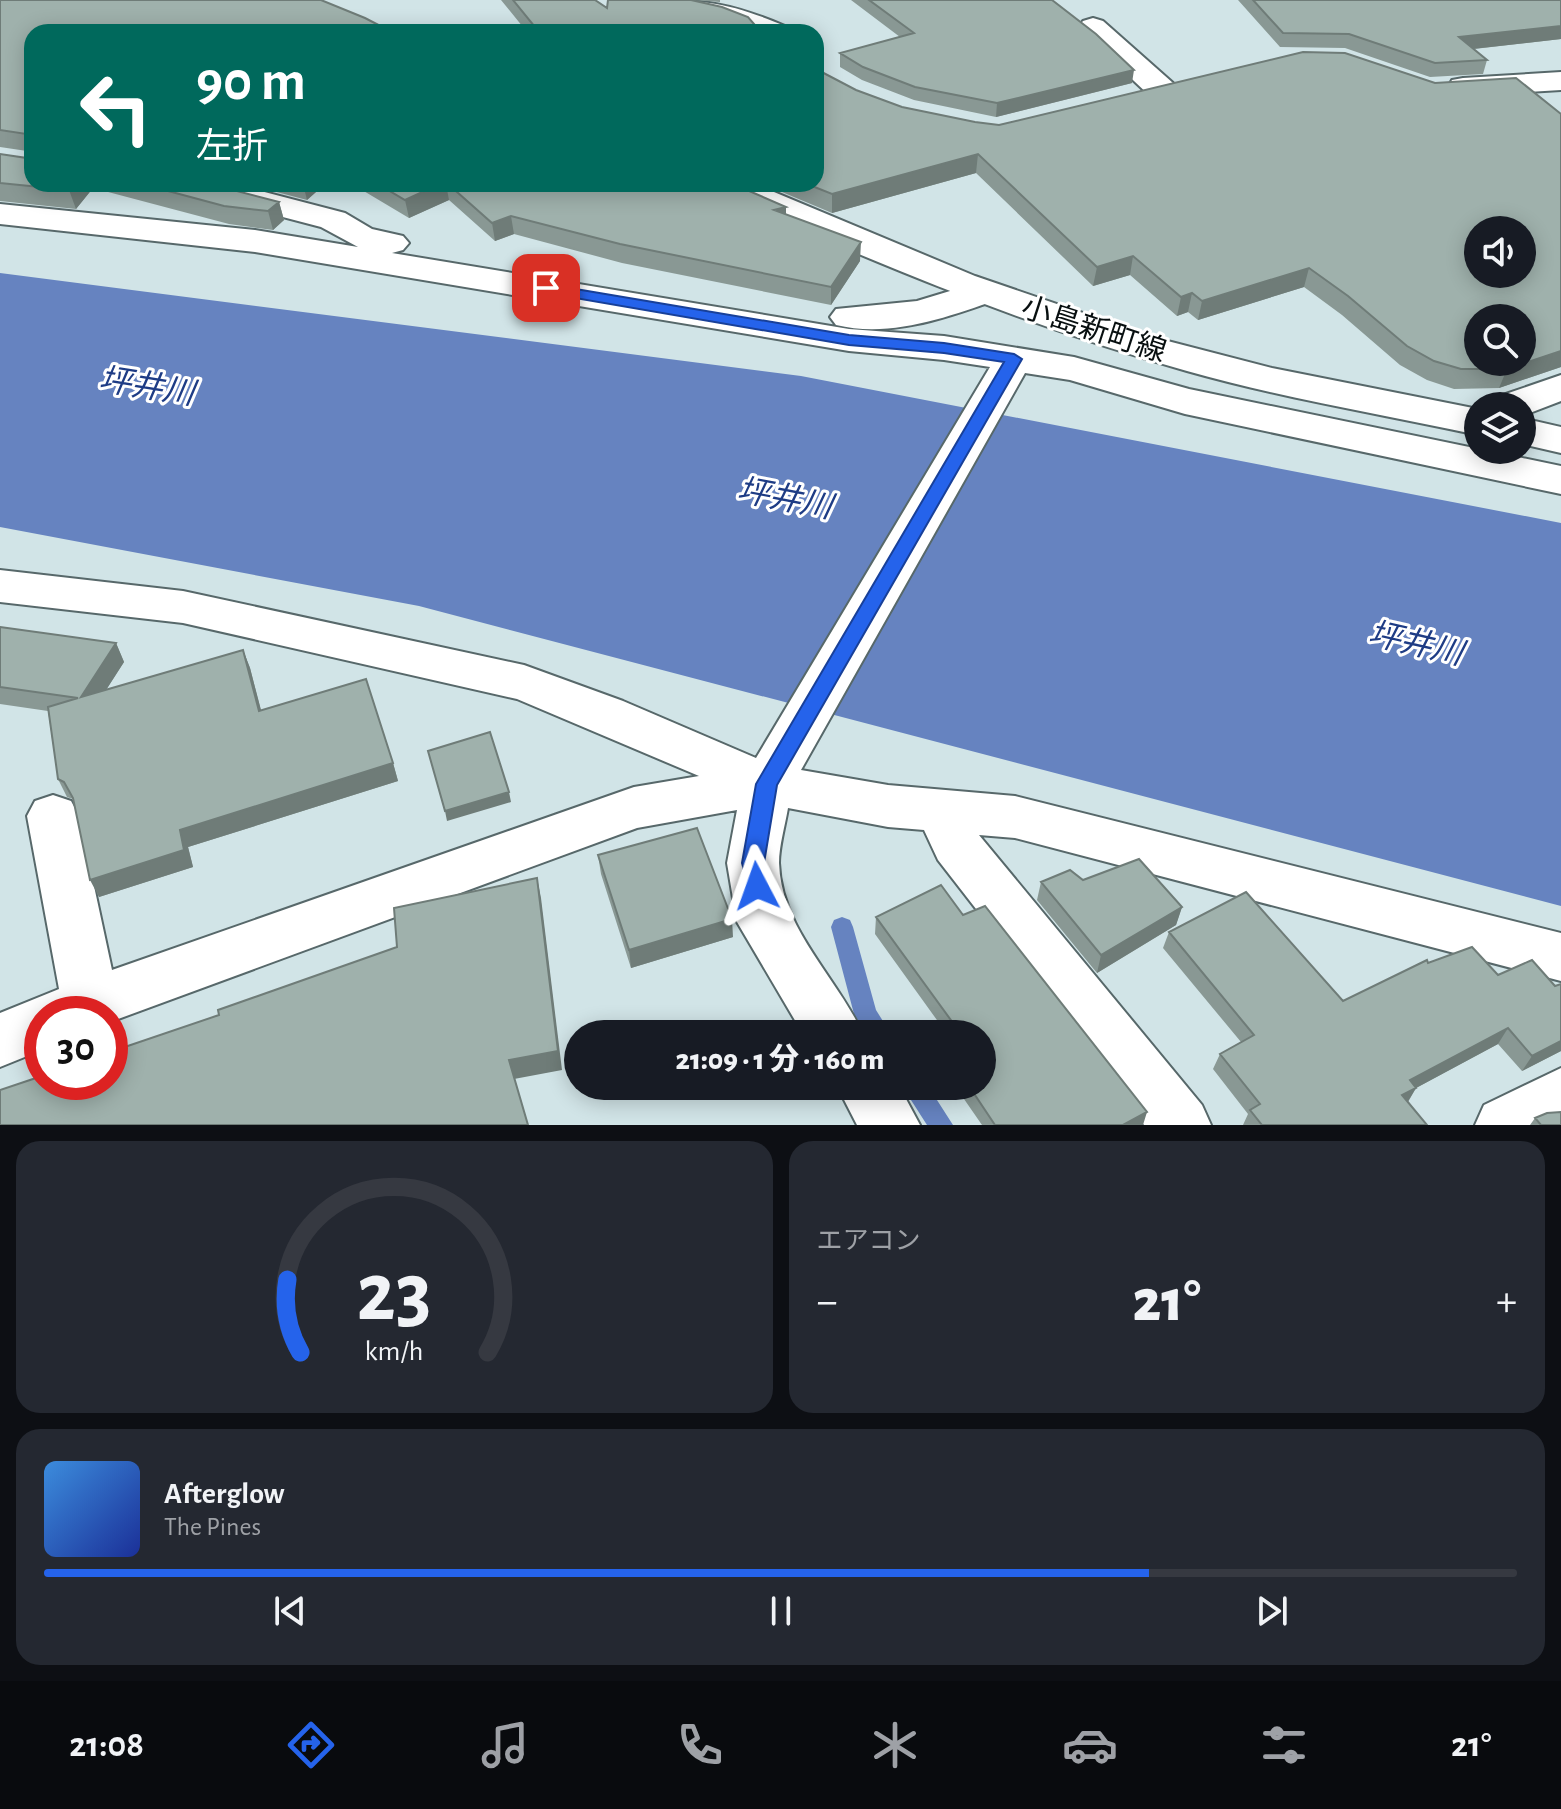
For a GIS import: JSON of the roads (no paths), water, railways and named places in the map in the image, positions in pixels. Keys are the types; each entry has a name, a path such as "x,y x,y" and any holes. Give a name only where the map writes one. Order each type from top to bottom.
{"street":[{"path":"661,0 731,14 755,24"},
{"path":"1093,27 1176,86 1132,97"},
{"path":"1430,89 1561,81"},
{"path":"226,192 333,220 362,238 849,340 944,348 1009,368 1074,369 1185,401 1561,480"},
{"name":"小島新町線","path":"746,192 983,292 1205,364 1464,419"},
{"path":"0,214 255,241 869,319 931,311 983,292"},
{"path":"825,1020 764,922 753,863 778,767 1009,368"},
{"path":"1536,396 1561,387"},
{"path":"1536,434 1561,440"},
{"path":"0,586 183,607 524,683 606,714 778,767 875,804 1015,817 1561,957"},
{"path":"111,996 634,808 778,767"},
{"path":"950,813 949,829 956,845 1181,1125"},
{"path":"53,816 86,978 75,996"},
{"path":"0,1041 24,1030"},
{"path":"1505,1125 1561,1096"},
{"path":"875,1100 890,1125"}],"water":[{"name":"坪井川","path":"0,273 801,376 1561,523 1561,906 419,606 0,527"}],"waterway":[{"path":"842,927 870,1020"},
{"path":"924,1100 941,1125"}]}
